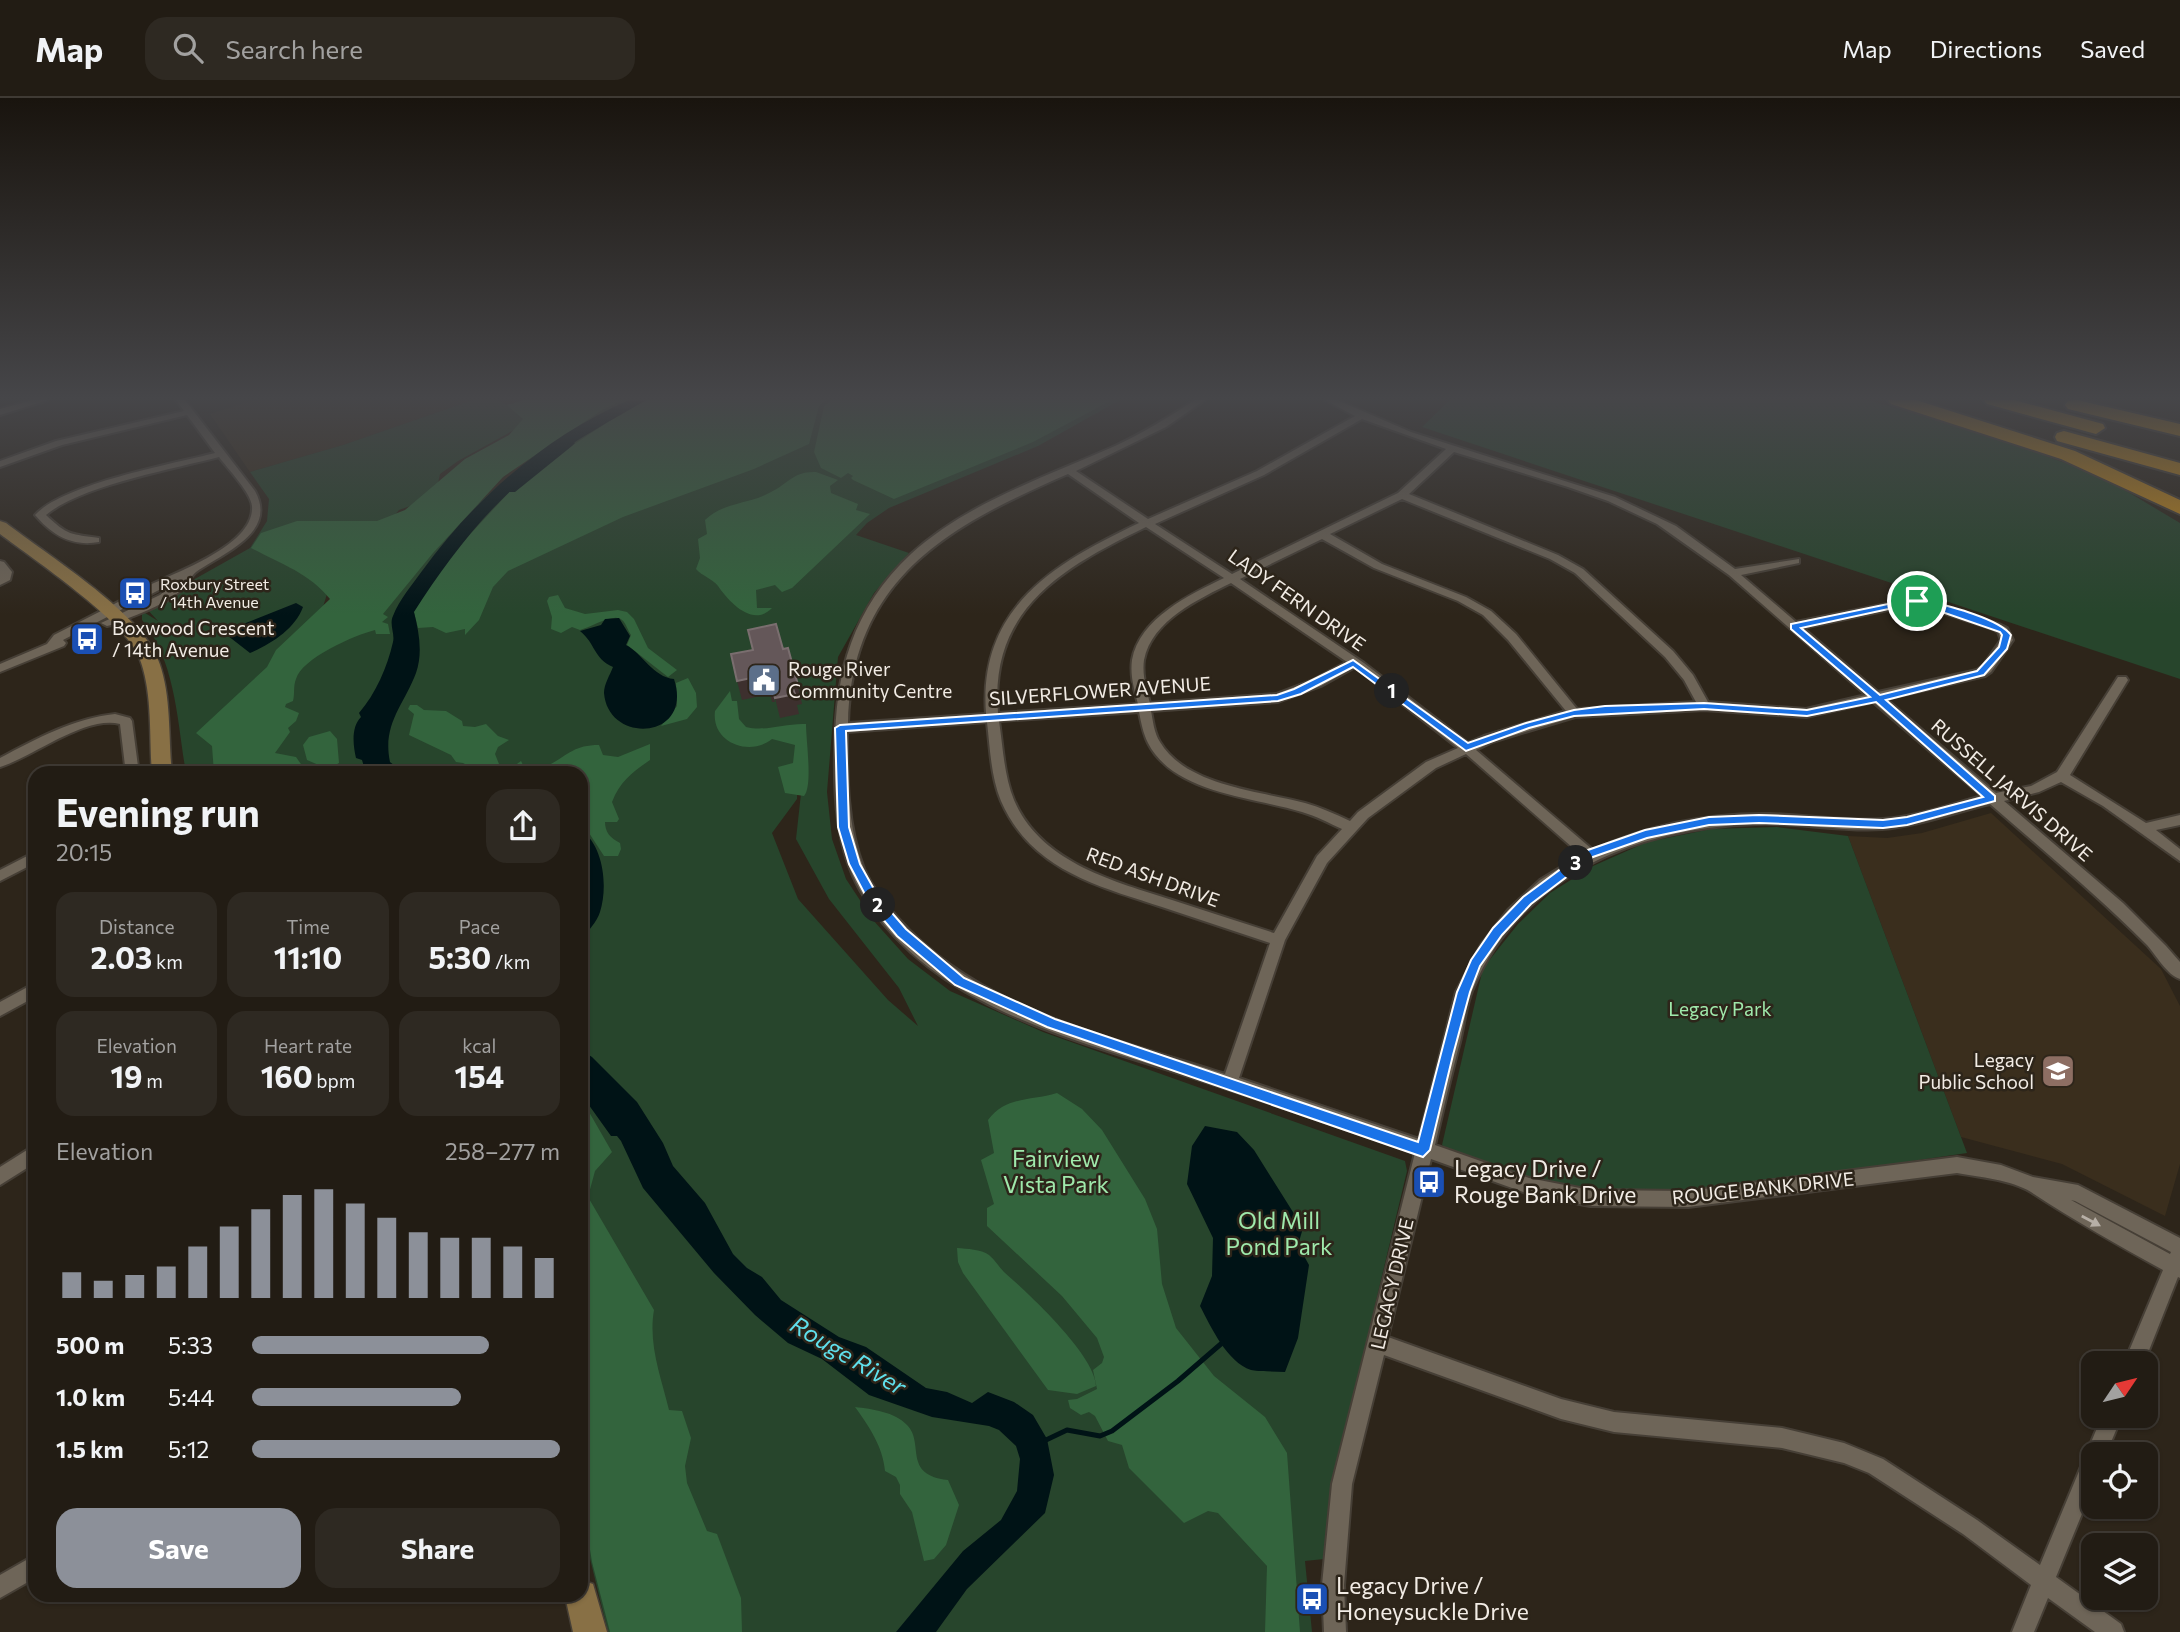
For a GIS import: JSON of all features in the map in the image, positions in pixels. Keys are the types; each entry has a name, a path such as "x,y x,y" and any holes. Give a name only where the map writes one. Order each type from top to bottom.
{"highway":[{"path":"2106,472 2180,509"}],"main road":[{"path":"0,526 114,615 148,653 153,671 161,766"},
{"path":"582,1602 590,1632"}],"street":[{"path":"95,540 73,540 62,535 40,515 47,506 82,492 157,472"},
{"path":"0,668 53,644 64,642 114,615 171,592 185,581 189,574 236,542 253,522 257,505 235,472"},
{"name":"ROUGE BANK DRIVE","path":"1069,472 990,507 925,548 886,588 855,639 850,654 841,704 840,728 843,827 848,846 874,901 902,932 959,982 1051,1023 1530,1186 1590,1198 1688,1199 1956,1166 2001,1173 2033,1185 2076,1213 2178,1258"},
{"name":"LADY FERN DRIVE","path":"1071,472 1353,663 1466,748 1589,854"},
{"name":"RED ASH DRIVE","path":"1261,472 1088,552 1070,564 1023,606 1004,632 990,678 1002,786 1012,810 1035,841 1073,869 1090,877 1278,940"},
{"path":"1350,827 1308,809 1208,783 1175,765 1154,743 1138,670 1142,645 1168,614 1196,596 1402,495 1427,472"},
{"name":"RUSSELL JARVIS DRIVE","path":"1526,472 1601,496 1672,528 1733,573 2118,907 2161,950 2180,974"},
{"path":"1402,495 1553,557 1580,571 1669,654 1689,678 1704,706"},
{"path":"1672,528 1686,521"},
{"path":"1323,535 1378,566 1462,599 1487,613 1503,628 1574,713"},
{"path":"1733,573 1795,561"},
{"path":"0,564 7,572 6,578 0,582"},
{"path":"1230,1082 1278,940 1322,860 1350,827 1431,765 1466,748 1526,726 1574,713 1704,706 1807,713 1878,699 1981,673 2004,647 2007,635 2003,630 1987,623 1917,601 1794,626"},
{"name":"SILVERFLOWER AVENUE","path":"840,728 1278,698 1298,691 1353,663"},
{"path":"2122,680 2061,776 2099,796 2180,856"},
{"path":"0,763 74,728 105,717 119,717 126,721 131,766"},
{"name":"LEGACY DRIVE","path":"1335,1632 1333,1585 1342,1484 1453,1029 1475,964 1497,932 1527,900 1589,854 1645,834 1709,821 1759,819 1883,824 1907,821 2047,784 2061,776"},
{"path":"2145,828 2180,820"},
{"path":"0,876 28,862"},
{"path":"0,1010 28,993"},
{"path":"0,1177 28,1158"},
{"path":"2139,1351 2178,1258"},
{"path":"1378,1343 1574,1412 1614,1422 1782,1437 1876,1466 1911,1487 2113,1632"},
{"path":"2023,1632 2081,1491"},
{"path":"0,1587 28,1570"}],"shaded area":[{"name":"Legacy Public School","path":"1991,813 2161,969 2180,1006 2180,1164 2165,1216 2062,1164 1961,1137 1848,836 1887,838 1922,833"}],"green space":[{"path":"250,472 443,472 440,474 435,497 399,510 327,594 322,610 408,564 515,472 977,472 889,508 867,523 856,535 909,553 874,593 838,657 827,792 832,839 846,879 873,920 908,959 950,991 1043,1032 1405,1161 1407,1171 1330,1494 1324,1559 1305,1561 1312,1632 608,1632 588,1551 588,766 185,766 168,673 162,654 142,620 142,611 158,621 145,607 250,548 267,521 269,499","holes":["806,748 796,839 829,899 899,988 918,1026 888,1000 798,899 772,833 797,799 798,772"]},
{"path":"450,472 511,472 433,553 383,614 388,617 382,622 388,624 390,634 376,634 375,630 355,637 330,648 300,671 295,682 293,701 285,707 299,713 275,753 296,757 302,766 213,766 212,746 196,733 267,667 276,650 330,599 303,575 251,548 261,533 297,521 377,521 405,510"},
{"path":"533,472 747,472 623,517 508,571 493,587 479,620 465,635 465,629 446,633 433,627 418,628 413,609 436,571 514,487"},
{"path":"816,472 838,480 830,486 831,493 858,504 856,510 870,514 792,588 782,592 775,585 756,590 757,608 772,608 765,613 749,614 735,605 716,584 696,569 700,558 698,539 707,534 705,520 719,510 767,494 795,476"},
{"path":"828,472 961,472 894,499 853,480 853,476 848,473 841,478"},
{"path":"1556,472 2087,472 2123,489 2180,523 2180,679"},
{"path":"558,595 565,608 585,614 618,610 627,612 634,619 648,648 677,670 668,677 627,645 631,635 619,618 580,630 572,627 561,633 551,629 552,617 547,601 549,597"},
{"path":"688,678 696,693 697,707 687,719 661,726 677,706 676,683"},
{"path":"730,691 732,701 737,701 739,719 746,727 761,729 806,724 809,773 804,796 785,793 778,767 793,763 795,745 772,739 753,747 743,746 725,739 719,731 715,722 715,711"},
{"path":"410,705 417,705 424,710 446,711 462,721 463,726 486,724 498,736 509,740 498,747 495,754 500,766 469,766 456,762 451,755 409,735 414,714 408,709"},
{"path":"330,731 337,739 339,763 321,766 307,760 303,745 309,737"},
{"path":"650,744 650,760 623,783 612,802 619,819 617,822 605,822 605,826 613,839 620,843 621,849 618,856 604,856 588,832 588,766 549,765 572,751 599,745 603,755 618,757"},
{"name":"Legacy Park","path":"1777,827 1848,836 1967,1153 1686,1194 1593,1195 1541,1183 1453,1154 1442,1145 1483,968 1518,924 1550,893 1593,866 1647,842 1711,829"},
{"name":"Fairview Vista Park","path":"1057,1093 1082,1109 1102,1130 1145,1199 1157,1229 1162,1284 1176,1328 1214,1376 1265,1417 1287,1453 1300,1632 1265,1632 1267,1566 1218,1513 1208,1511 1184,1523 1129,1468 1122,1445 1108,1441 1095,1416 1089,1412 1081,1415 1070,1408 1068,1400 1077,1399 1097,1389 1093,1370 1102,1363 1104,1357 1097,1338 1062,1296 987,1226 987,1208 994,1204 981,1160 994,1153 988,1120 995,1112 1011,1103"},
{"path":"588,1110 612,1152 595,1171 588,1197"},
{"path":"588,1197 654,1310 654,1348 669,1410 682,1411 691,1438 685,1466 687,1483 707,1531 717,1534 741,1598 742,1632 610,1632 588,1537"},
{"path":"957,1248 978,1250 991,1257 1073,1342 1093,1373 1096,1386 1077,1394 1048,1390 963,1273 958,1262"},
{"path":"855,1407 883,1412 902,1421 912,1432 917,1457 925,1472 948,1480 959,1505 946,1545 934,1559 924,1561 912,1512 900,1494 900,1485 896,1477 885,1471 878,1445"}],"water":[{"path":"514,472 533,472 489,512 442,571 414,612 420,642 419,658 416,673 396,715 389,737 390,762 395,766 364,766 362,760 356,758 354,731 361,717 359,713 376,689 384,671 393,642 392,619 399,604 442,544 488,495"},
{"path":"296,603 303,607 288,629 250,653 223,632"},
{"path":"619,618 630,636 626,645 654,670 674,679 677,699 672,714 662,724 633,728 619,721 609,710 604,690 613,667 598,655 580,631 601,625 605,619"},
{"path":"588,836 599,856 604,879 599,916 588,931"},
{"path":"588,1054 637,1102 663,1143 673,1166 705,1203 733,1254 747,1268 762,1277 781,1300 839,1337 866,1347 926,1388 947,1392 972,1403 988,1392 1014,1402 1033,1415 1047,1439 1054,1475 1045,1513 967,1589 936,1632 896,1632 963,1551 1001,1520 1017,1491 1020,1459 1016,1446 999,1430 989,1426 932,1417 869,1395 822,1359 788,1343 755,1315 714,1273 643,1188 621,1141 617,1136 611,1136 588,1104"},
{"path":"1205,1126 1237,1132 1254,1150 1303,1228 1298,1245 1309,1265 1298,1338 1285,1372 1255,1371 1234,1360 1200,1306 1212,1276 1213,1238 1187,1184 1192,1146"}],"building":[{"path":"776,624 783,649 788,648 798,685 792,686 795,694 775,698 765,675 737,681 731,654 753,650 748,630"}],"waterway":[{"name":"Rouge River","path":"509,489 531,472"},
{"path":"1046,1440 1067,1430 1100,1436 1112,1431 1178,1381 1222,1343"}],"place":[{"name":"Roxbury Street / 14th Avenue","path":"135,593"},
{"name":"Boxwood Crescent / 14th Avenue","path":"87,639"},
{"name":"Rouge River Community Centre","path":"764,680"},
{"name":"Legacy Public School","path":"2058,1071"},
{"name":"Legacy Drive / Rouge Bank Drive","path":"1429,1182"},
{"name":"Legacy Drive / Honeysuckle Drive","path":"1312,1599"}],"route":[{"path":"1917,601 1794,626 1878,699 1807,713 1704,706 1605,709 1574,713 1526,726 1466,748 1353,663 1298,691 1278,698 840,728 843,827 854,864 874,901 902,932 959,982 1051,1023 1423,1150 1446,1055 1475,964 1497,932 1527,900 1589,854 1645,834 1709,821 1759,819 1883,824 1907,821 1991,799 1878,699 1981,673 2004,647 2007,635 2003,630 1987,623 1917,601"}],"park label":[{"name":"Old Mill Pond Park","path":"1279,1234"}]}
